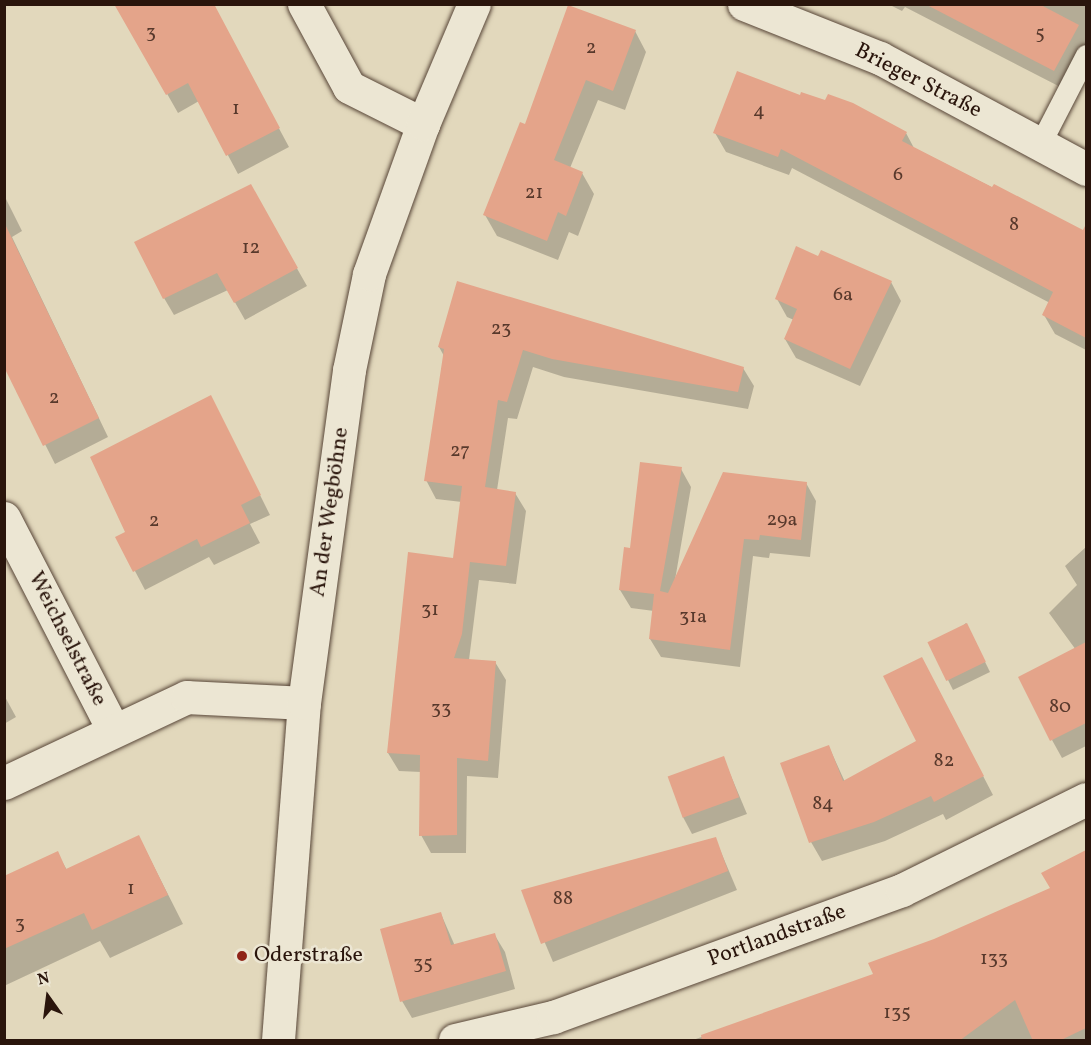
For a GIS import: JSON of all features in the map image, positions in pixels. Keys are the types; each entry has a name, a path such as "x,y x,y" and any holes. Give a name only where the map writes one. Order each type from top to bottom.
{"street":[{"path":"304,4 349,87 423,124"},
{"name":"An der Wegböhne","path":"278,1041 304,703 349,370 369,274 423,124 474,4"},
{"name":"Brieger Straße","path":"744,4 880,58 1086,169"},
{"name":"Weichselstraße","path":"4,518 113,729"},
{"path":"4,783 113,729 187,697 304,703"},
{"name":"Portlandstraße","path":"455,1041 553,1017 902,890 1086,800"}],"lane":[{"path":"1040,144 1086,55"}],"building":[{"path":"114,4 214,4 280,128 226,156 188,83 166,95"},
{"path":"925,4 1039,4 1079,25 1054,71"},
{"path":"568,5 636,30 613,91 586,80 554,160 583,172 566,216 558,212 547,241 483,215 520,122 525,124"},
{"path":"737,71 800,95 801,92 825,100 828,94 853,103 907,132 902,141 992,187 994,184 1083,230 1086,224 1086,338 1042,315 1053,292 781,149 778,157 713,133"},
{"path":"251,184 298,268 234,303 217,273 163,299 134,242"},
{"path":"4,222 99,418 43,446 4,367"},
{"path":"796,246 818,256 821,250 892,281 850,369 784,339 797,309 775,299"},
{"path":"457,281 744,367 738,392 552,359 523,350 507,402 498,400 485,487 516,492 506,566 470,562 462,634 454,658 496,661 488,761 457,758 457,835 419,836 420,755 387,753 408,552 453,558 462,486 424,481 444,349 438,347"},
{"path":"211,395 261,495 241,505 250,523 201,547 197,539 133,572 115,537 125,532 90,457"},
{"path":"640,462 682,467 660,591 668,593 723,472 807,482 801,540 760,535 759,540 744,539 730,650 649,639 654,594 619,590 624,547 630,548"},
{"path":"967,623 986,662 946,681 927,642"},
{"path":"1086,642 1086,723 1050,741 1018,677"},
{"path":"922,657 984,776 934,802 931,796 874,822 809,843 780,763 829,745 843,781 916,741 883,676"},
{"path":"724,756 739,797 683,818 668,777"},
{"path":"139,835 168,895 92,930 84,913 4,949 4,876 58,851 66,869"},
{"path":"716,837 728,871 541,944 521,890"},
{"path":"1086,850 1086,1028 1059,1041 1033,1041 1015,1000 959,1041 702,1041 701,1035 873,974 868,963 934,939 1050,888 1041,873"},
{"path":"441,912 451,945 495,933 506,971 400,1002 380,929"}],"place":[{"name":"Oderstraße","path":"242,956"}]}
